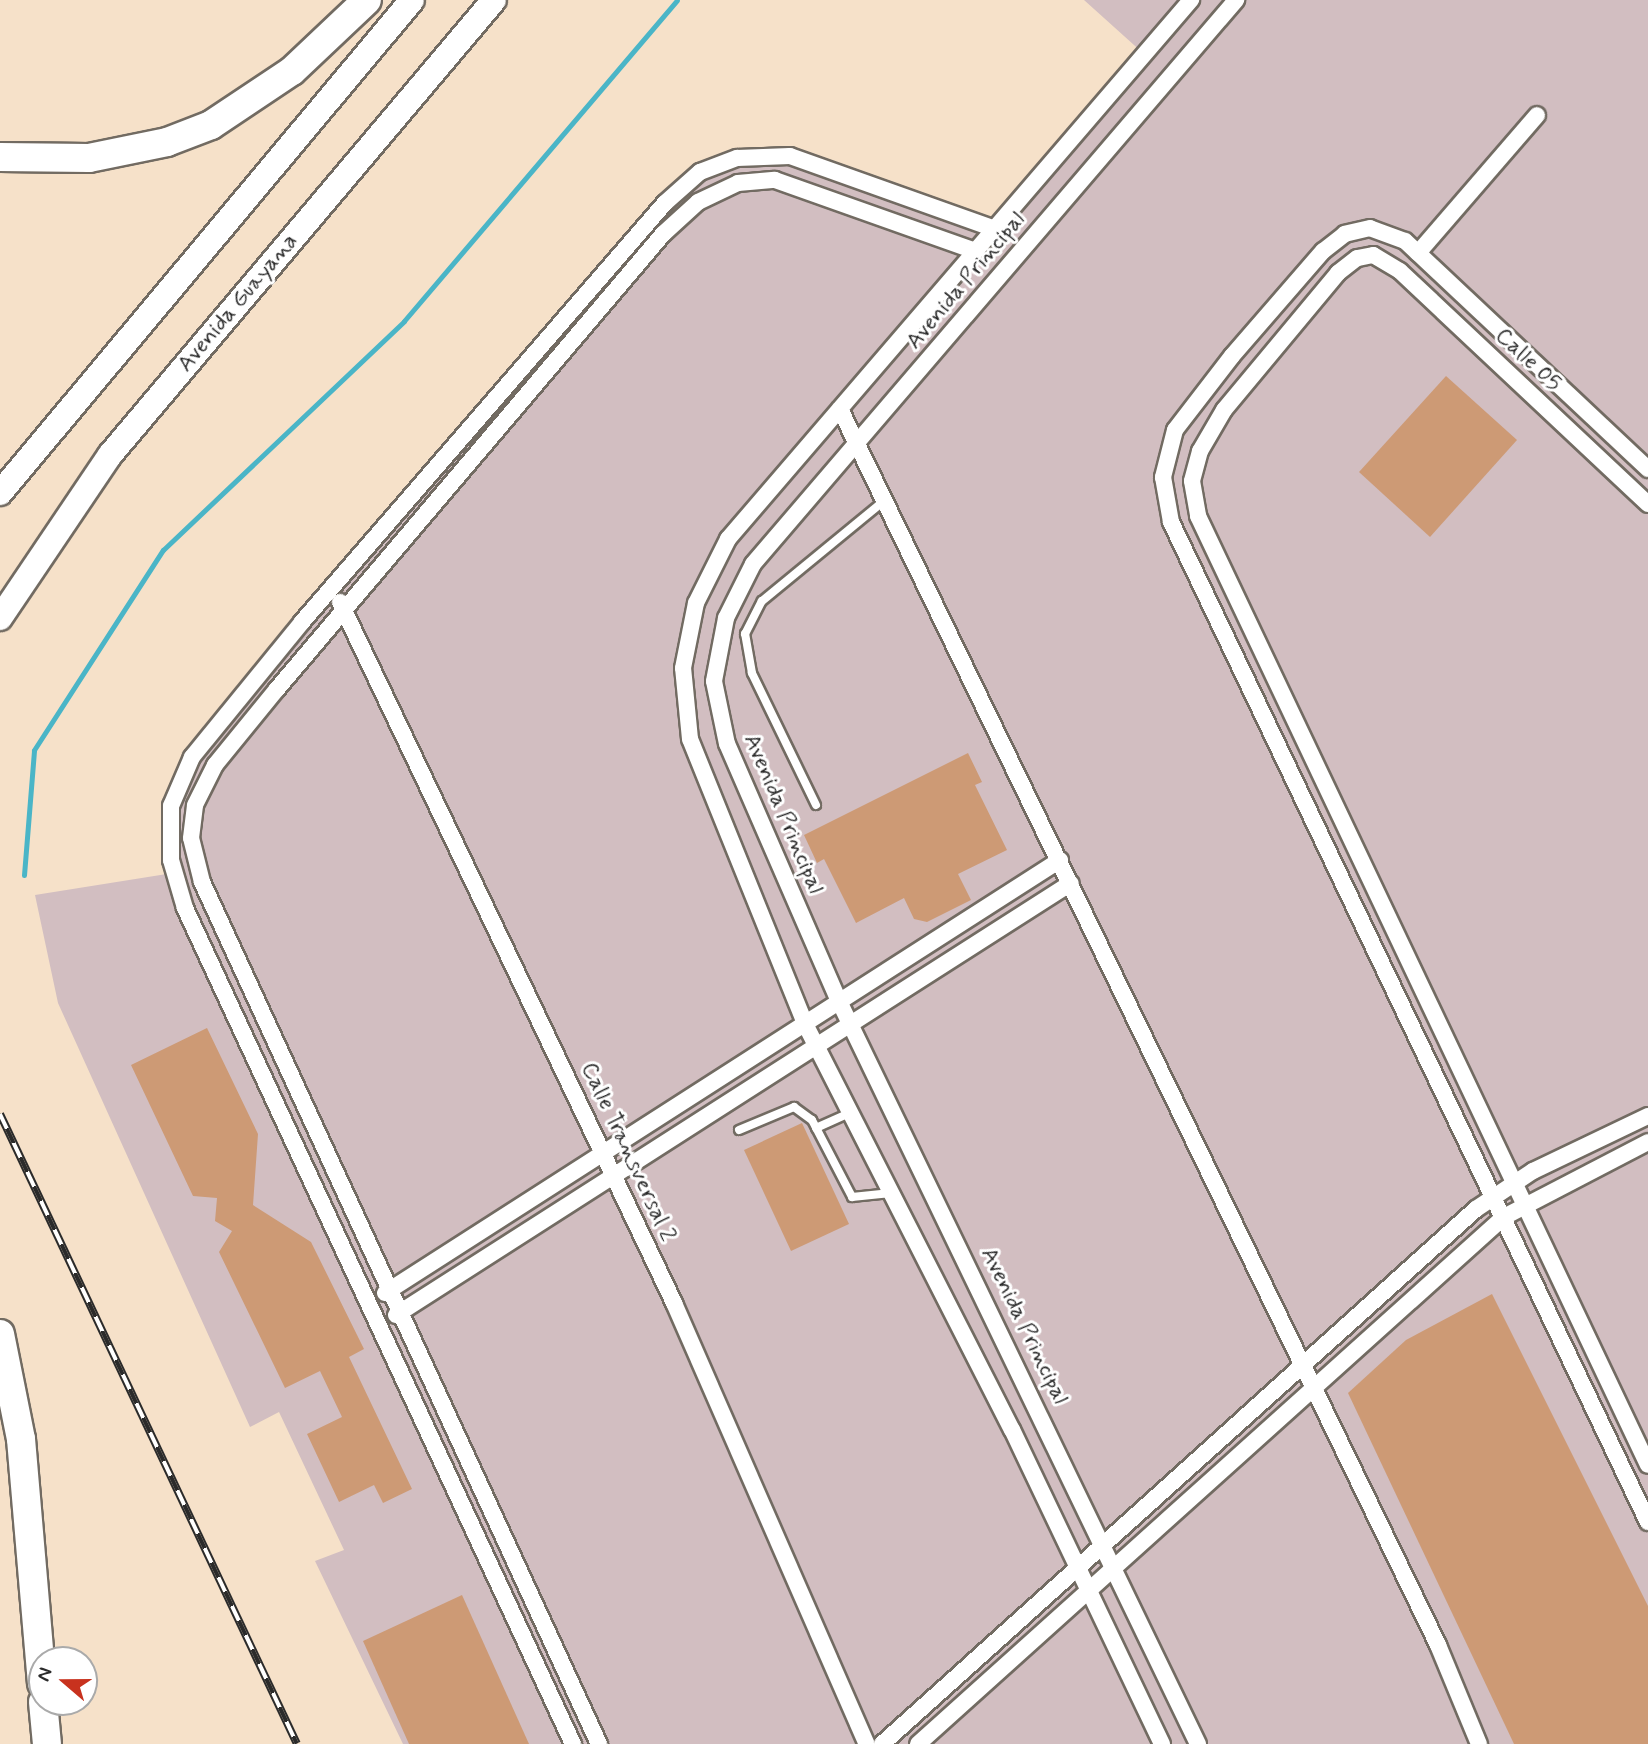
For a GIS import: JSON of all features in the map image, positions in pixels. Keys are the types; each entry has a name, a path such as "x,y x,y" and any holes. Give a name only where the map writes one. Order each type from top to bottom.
{"highway":[{"path":"0,157 89,158 167,142 211,125 292,71 367,0"},
{"path":"0,1334 21,1439 39,1646"},
{"path":"44,1716 47,1744"}],"main road":[{"path":"0,493 412,0"},
{"name":"Avenida Guayana","path":"0,618 110,455 494,0"}],"street":[{"name":"Avenida Principal","path":"1162,1744 1077,1567 804,1021 690,739 683,668 696,603 719,553 1191,0"},
{"name":"Avenida Principal","path":"1198,1744 838,999 727,744 714,681 719,640 740,584 1236,0"},
{"path":"1418,253 1536,114"},
{"path":"573,1744 382,1324 177,887 170,852 171,806 192,757 332,587 665,203 700,172 737,158 790,156 995,229"},
{"path":"598,1744 392,1288 245,976 192,852 193,816 206,777 344,610 663,234 711,194 751,180 789,182 976,251"},
{"name":"Calle 05","path":"1216,617 1171,522 1163,477 1171,441 1194,403 1323,251 1345,234 1370,228 1390,232 1418,253 1648,469"},
{"name":"Calle 05","path":"1241,607 1194,504 1200,451 1224,410 1338,273 1357,258 1373,255 1400,271 1648,503"},
{"path":"1508,372 1525,354"},
{"path":"840,409 1060,860 1479,1744"},
{"name":"Calle Transversal 2","path":"332,587 603,1153 867,1744"},
{"path":"1648,1465 1241,607 1216,617 1648,1522"},
{"path":"1271,733 1295,720"},
{"path":"170,852 192,852"},
{"path":"371,1302 838,999 1060,860"},
{"path":"382,1324 816,1042 1071,883"},
{"path":"223,988 245,976"},
{"path":"882,1744 1493,1195 1648,1116"},
{"path":"918,1744 1504,1217 1524,1202 1648,1142"},
{"path":"310,1172 332,1160"},
{"path":"986,1649 1000,1672"}],"lane":[{"path":"816,804 752,673 745,634 762,601 885,500"},
{"path":"739,1130 783,1107 805,1111 852,1197 891,1193"},
{"path":"816,1128 850,1114"}],"shaded area":[{"path":"1084,0 1648,0 1648,1744 403,1744 315,1561 344,1550 279,1412 250,1427 58,1003 35,895 173,873 169,844 186,768 679,189 766,154 995,229 1144,54"}],"building":[{"path":"1446,376 1517,440 1430,537 1359,472"},
{"path":"968,753 982,782 975,785 1007,850 958,874 971,900 927,922 914,919 904,898 856,923 824,859 817,863 804,835"},
{"path":"207,1028 258,1134 253,1205 311,1242 364,1349 349,1357 412,1489 383,1503 374,1485 339,1502 307,1434 342,1417 320,1371 285,1388 219,1252 232,1231 215,1221 217,1198 193,1196 131,1065"},
{"path":"802,1123 849,1224 791,1251 744,1150"},
{"path":"1492,1294 1648,1606 1648,1744 1514,1744 1348,1393 1406,1340"},
{"path":"462,1595 529,1744 409,1744 363,1641"}],"waterway":[{"path":"24,875 34,750 163,550 404,321 677,0"}],"railway":[{"path":"0,1114 297,1744"}]}
